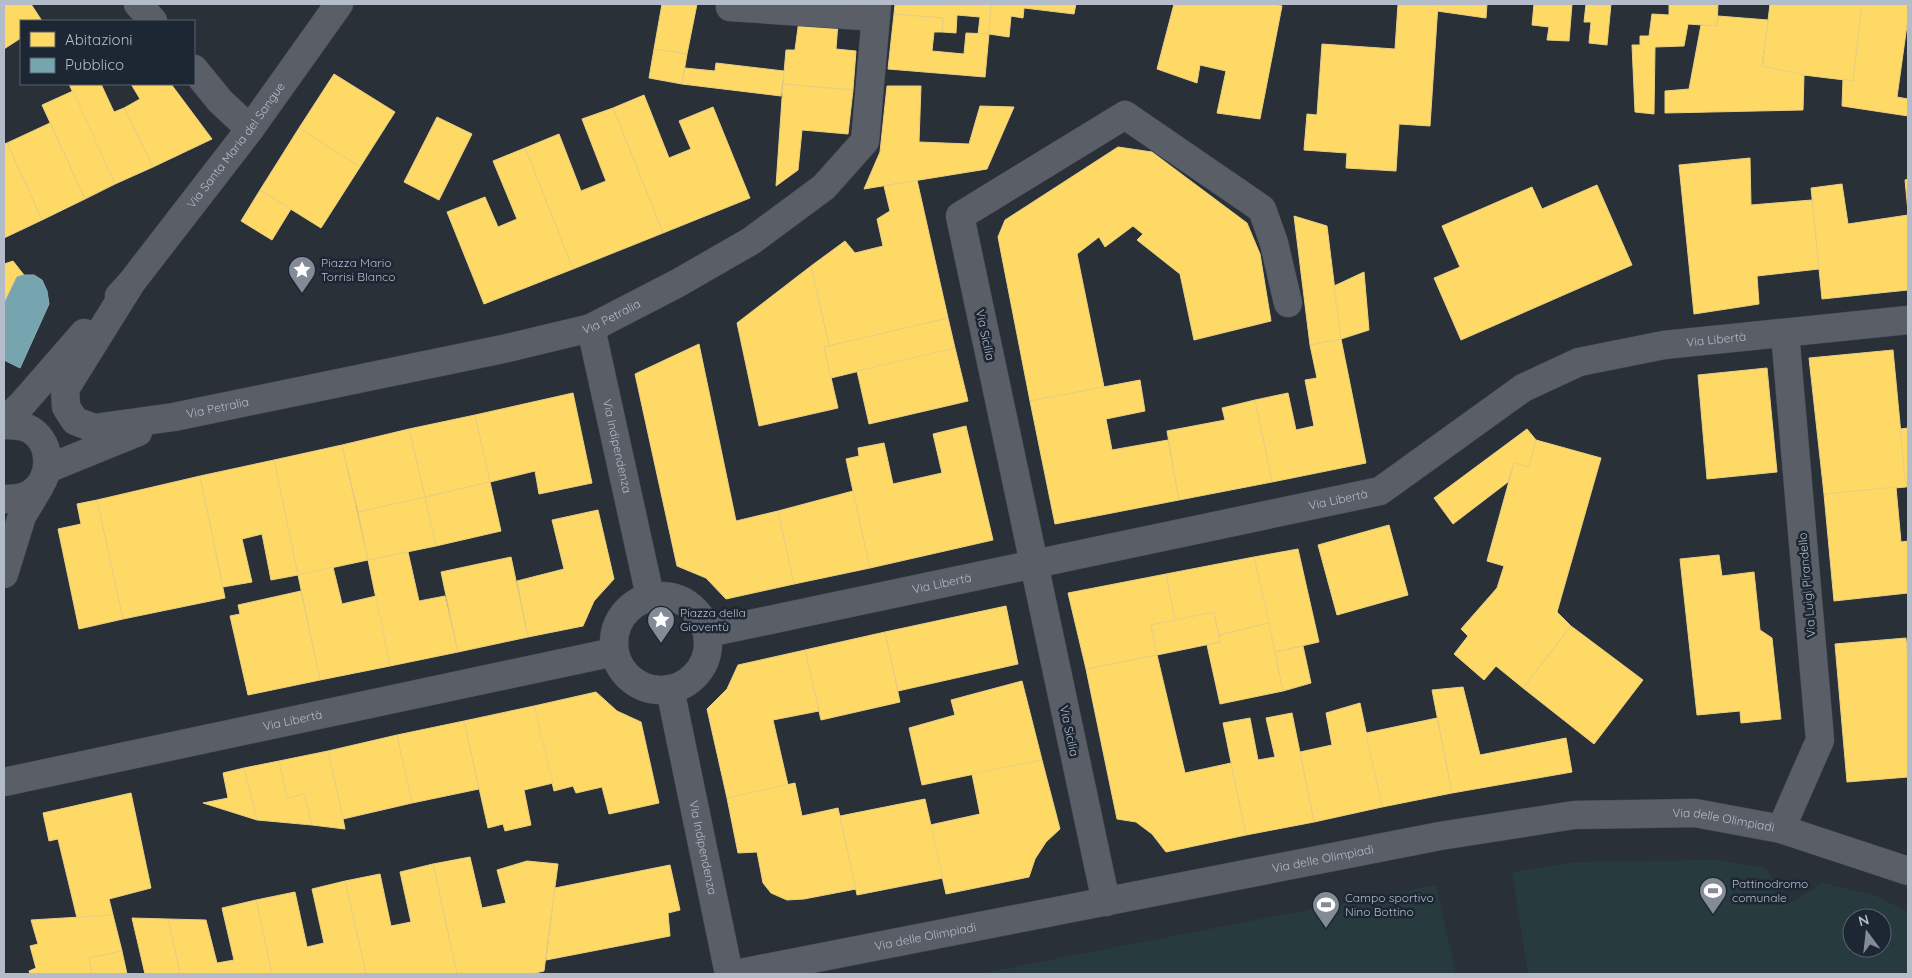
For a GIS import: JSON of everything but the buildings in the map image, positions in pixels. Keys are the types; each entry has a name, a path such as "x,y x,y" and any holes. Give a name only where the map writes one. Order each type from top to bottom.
{"street":[{"path":"138,4 152,20"},
{"name":"Via Santa Maria del Sangue","path":"130,283 250,129 339,4"},
{"path":"730,8 876,11"},
{"name":"Via Petralia","path":"174,417 502,350 591,328 678,283 751,242 824,187 865,141 876,11"},
{"path":"195,70 220,101 250,129"},
{"name":"Via Sicilia","path":"1106,902 960,216 1126,115 1262,209 1274,243 1288,303"},
{"path":"130,283 65,389 66,407 75,421 94,428 174,417"},
{"path":"4,423 130,283"},
{"name":"Via Libertà","path":"708,633 1380,491 1523,388 1579,362 1664,345 1908,320"},
{"name":"Via Indipendenza","path":"591,328 650,596"},
{"name":"Via Luigi Pirandello","path":"1781,829 1820,740 1785,333"},
{"path":"4,499 17,499 31,494 44,476 174,417"},
{"path":"4,423 31,430 42,440 47,455 44,476 22,516 4,574"},
{"path":"650,596 670,596 687,603 700,616 708,633 708,652 700,669 687,682 670,689 651,690 634,683 621,669 614,652 614,634 621,617 634,603 650,596"},
{"name":"Via Libertà","path":"4,782 614,652"},
{"name":"Via Indipendenza","path":"670,689 729,974"},
{"name":"Via delle Olimpiadi","path":"735,974 1440,836 1574,815 1695,813 1781,829 1908,871"}],"green space":[{"name":"Pattinodromo comunale","path":"1719,860 1766,868 1786,905 1823,883 1876,896 1908,912 1908,974 1528,974 1512,872 1575,862"},
{"name":"Campo sportivo Nino Bottino","path":"1436,885 1456,974 978,974"}],"place":[{"name":"Piazza Mario Torrisi Blanco","path":"302,294"},
{"name":"Piazza della Gioventù","path":"661,644"},
{"name":"Pattinodromo comunale","path":"1713,915"},
{"name":"Campo sportivo Nino Bottino","path":"1326,929"}]}
